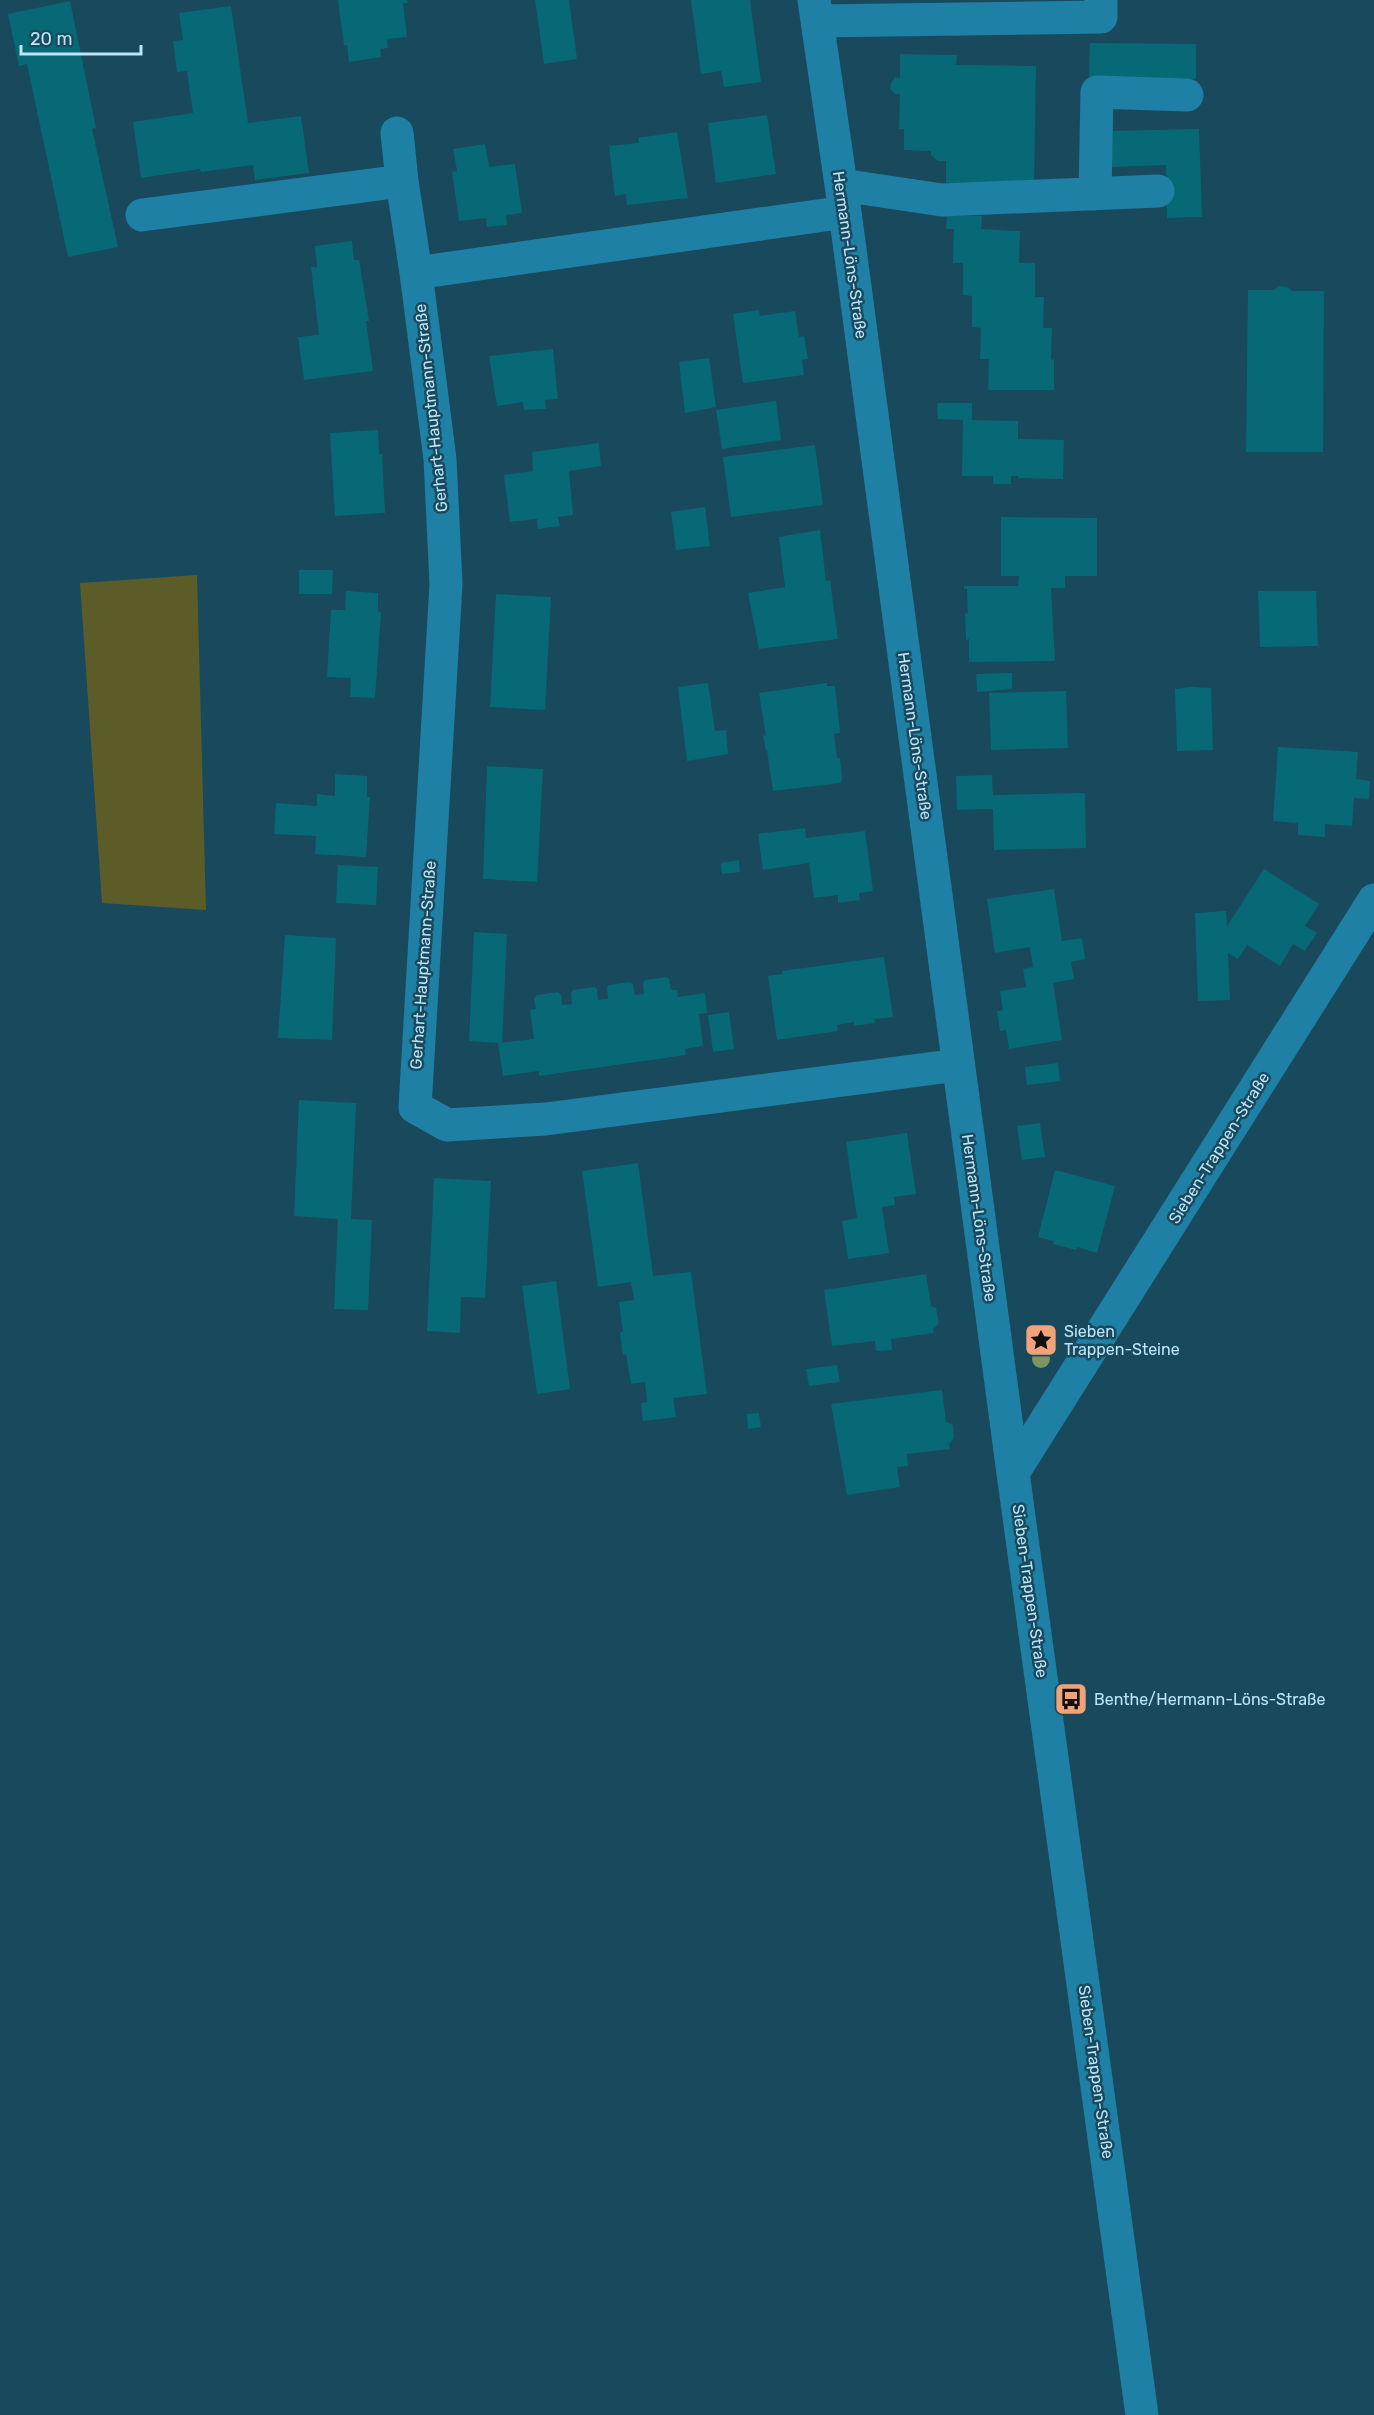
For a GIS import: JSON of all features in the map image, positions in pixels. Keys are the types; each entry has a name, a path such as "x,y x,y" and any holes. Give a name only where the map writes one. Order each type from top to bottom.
{"street":[{"path":"816,11 1101,17 1101,0"},
{"name":"Hermann-Löns-Straße","path":"816,11 1013,1473"},
{"path":"1095,194 1097,92 1187,94"},
{"name":"Gerhart-Hauptmann-Straße","path":"397,133 440,459 446,584 415,1107 447,1125 546,1119 958,1065"},
{"path":"142,215 402,182"},
{"path":"416,273 843,198 942,200 1158,192"},
{"name":"Sieben-Trappen-Straße","path":"1142,2415 1013,1473 1374,900"}],"shaded area":[{"path":"197,575 206,910 102,903 80,583"}],"building":[{"path":"338,0 407,0 408,3 403,3 407,37 387,39 388,48 380,49 381,57 349,62 347,45 344,45"},
{"path":"535,0 569,0 577,59 544,64"},
{"path":"691,0 750,0 761,82 724,87 721,71 701,74"},
{"path":"70,1 96,128 92,129 118,247 68,257 27,64 19,66 8,14"},
{"path":"231,6 248,123 301,116 309,173 255,180 253,165 201,172 200,169 141,178 133,122 193,113 187,71 177,72 173,41 183,40 179,13"},
{"path":"1090,43 1196,44 1196,79 1089,77"},
{"path":"900,54 957,55 956,65 1036,66 1034,186 946,183 946,161 938,161 931,155 931,151 904,150 904,129 899,129 900,94 895,94 890,89 895,77 900,78"},
{"path":"767,115 776,174 716,183 708,123"},
{"path":"1199,129 1202,217 1167,218 1166,165 1111,167 1110,131"},
{"path":"677,132 688,198 627,205 626,194 615,196 609,146 639,143 638,138"},
{"path":"485,144 489,167 515,164 522,213 506,215 507,225 487,227 486,218 459,221 452,172 457,171 453,149"},
{"path":"947,216 982,216 981,229 1020,231 1019,263 1035,263 1035,297 1044,297 1043,328 1052,328 1051,360 1054,359 1054,390 988,390 989,359 980,359 981,328 972,327 972,296 963,295 963,263 953,263 954,229 946,229"},
{"path":"352,241 354,260 359,260 369,321 366,321 373,371 304,380 298,337 319,335 311,267 317,267 315,246"},
{"path":"1279,286 1287,287 1292,291 1324,291 1323,452 1246,452 1248,290 1274,290"},
{"path":"759,310 760,316 795,311 799,337 804,336 808,359 802,360 804,375 743,383 733,314"},
{"path":"553,349 558,399 545,400 546,409 524,410 523,402 497,406 489,356"},
{"path":"709,358 716,407 685,413 679,362"},
{"path":"776,401 781,440 722,449 716,410"},
{"path":"937,403 972,403 972,420 1018,421 1018,439 1064,440 1063,479 1011,476 1011,484 993,484 993,476 962,476 963,420 938,419"},
{"path":"378,430 379,454 382,454 385,513 335,516 330,433"},
{"path":"599,443 601,466 569,471 573,515 558,517 560,526 538,529 537,519 510,522 504,475 533,471 532,452"},
{"path":"815,445 823,505 731,517 723,457"},
{"path":"705,507 710,546 676,550 671,512"},
{"path":"1001,517 1097,518 1097,576 1065,576 1065,588 1051,588 1055,661 969,662 969,639 966,640 965,613 968,614 967,589 964,589 964,586 1018,586 1019,576 1001,576"},
{"path":"820,530 826,581 830,580 838,639 759,649 748,593 785,587 779,537"},
{"path":"299,570 333,570 332,594 299,594"},
{"path":"346,591 378,593 378,612 381,612 375,698 350,697 351,678 327,677 331,610 345,610"},
{"path":"1258,591 1316,591 1318,646 1260,647"},
{"path":"496,594 551,597 545,710 490,707"},
{"path":"1012,673 1012,689 977,692 976,674"},
{"path":"708,683 715,731 726,730 728,754 687,761 678,687"},
{"path":"827,683 827,686 835,686 840,733 834,734 837,758 840,758 841,783 773,791 763,735 766,736 759,693"},
{"path":"1211,688 1213,750 1177,751 1175,689"},
{"path":"1066,691 1068,748 991,750 989,693"},
{"path":"1278,747 1358,752 1356,779 1370,781 1369,799 1354,798 1352,826 1325,824 1325,837 1298,835 1298,823 1273,821"},
{"path":"487,766 543,769 537,882 483,879"},
{"path":"335,774 367,776 367,797 370,797 366,857 315,854 316,836 274,834 276,803 317,806 317,794 335,796"},
{"path":"992,775 993,795 1085,793 1086,848 994,850 993,809 957,810 956,776"},
{"path":"805,828 806,838 865,831 873,891 859,893 860,900 838,903 838,895 814,898 809,863 763,870 758,834"},
{"path":"739,860 740,872 722,874 721,863"},
{"path":"338,865 378,867 376,905 336,903"},
{"path":"1264,869 1319,904 1305,926 1317,933 1305,951 1293,944 1280,966 1247,945 1238,959 1228,953 1230,1000 1198,1001 1195,913 1226,911 1227,926"},
{"path":"1054,889 1062,941 1082,938 1085,959 1071,962 1074,979 1053,983 1062,1040 1009,1049 1006,1030 1000,1031 997,1011 1003,1010 1000,991 1026,987 1023,969 1033,967 1030,947 995,953 987,899"},
{"path":"474,932 507,934 502,1043 469,1041"},
{"path":"285,935 336,938 332,1040 278,1038"},
{"path":"884,957 893,1017 874,1019 875,1023 854,1026 854,1022 837,1025 838,1031 777,1040 768,976 783,974 782,971"},
{"path":"666,977 669,979 671,990 677,990 678,997 705,993 707,1013 699,1014 703,1046 685,1049 686,1055 539,1076 539,1071 503,1076 498,1043 534,1039 530,1010 536,1009 534,998 537,995 558,992 561,995 562,1005 572,1004 573,990 594,987 597,989 598,1000 608,999 609,985 630,982 633,984 635,995 644,994 645,980"},
{"path":"729,1012 734,1049 713,1052 708,1015"},
{"path":"1058,1063 1060,1081 1027,1085 1025,1067"},
{"path":"299,1100 356,1103 351,1219 372,1220 368,1310 334,1309 338,1219 294,1216"},
{"path":"1040,1123 1045,1157 1022,1160 1017,1126"},
{"path":"907,1133 916,1194 894,1197 895,1205 882,1207 889,1253 848,1259 842,1221 857,1218 846,1142"},
{"path":"638,1163 653,1276 691,1272 707,1394 673,1398 676,1417 643,1421 641,1403 647,1402 645,1382 631,1384 626,1354 623,1355 620,1332 623,1332 619,1302 634,1300 631,1282 598,1287 582,1171"},
{"path":"1055,1170 1115,1186 1097,1253 1077,1247 1076,1250 1053,1244 1054,1241 1038,1237"},
{"path":"434,1178 491,1181 485,1298 461,1297 460,1333 427,1331"},
{"path":"926,1274 931,1306 936,1308 939,1324 933,1329 934,1333 891,1339 892,1350 876,1351 875,1341 832,1346 824,1290"},
{"path":"556,1281 570,1389 537,1394 522,1286"},
{"path":"837,1365 840,1382 809,1386 806,1369"},
{"path":"942,1390 946,1422 953,1425 954,1438 949,1444 950,1449 907,1454 908,1466 897,1467 900,1487 847,1495 831,1404"},
{"path":"759,1413 761,1427 748,1429 747,1414"}],"place":[{"name":"Sieben Trappen-Steine","path":"1041,1340"},
{"name":"Benthe/Hermann-Löns-Straße","path":"1071,1699"}]}
